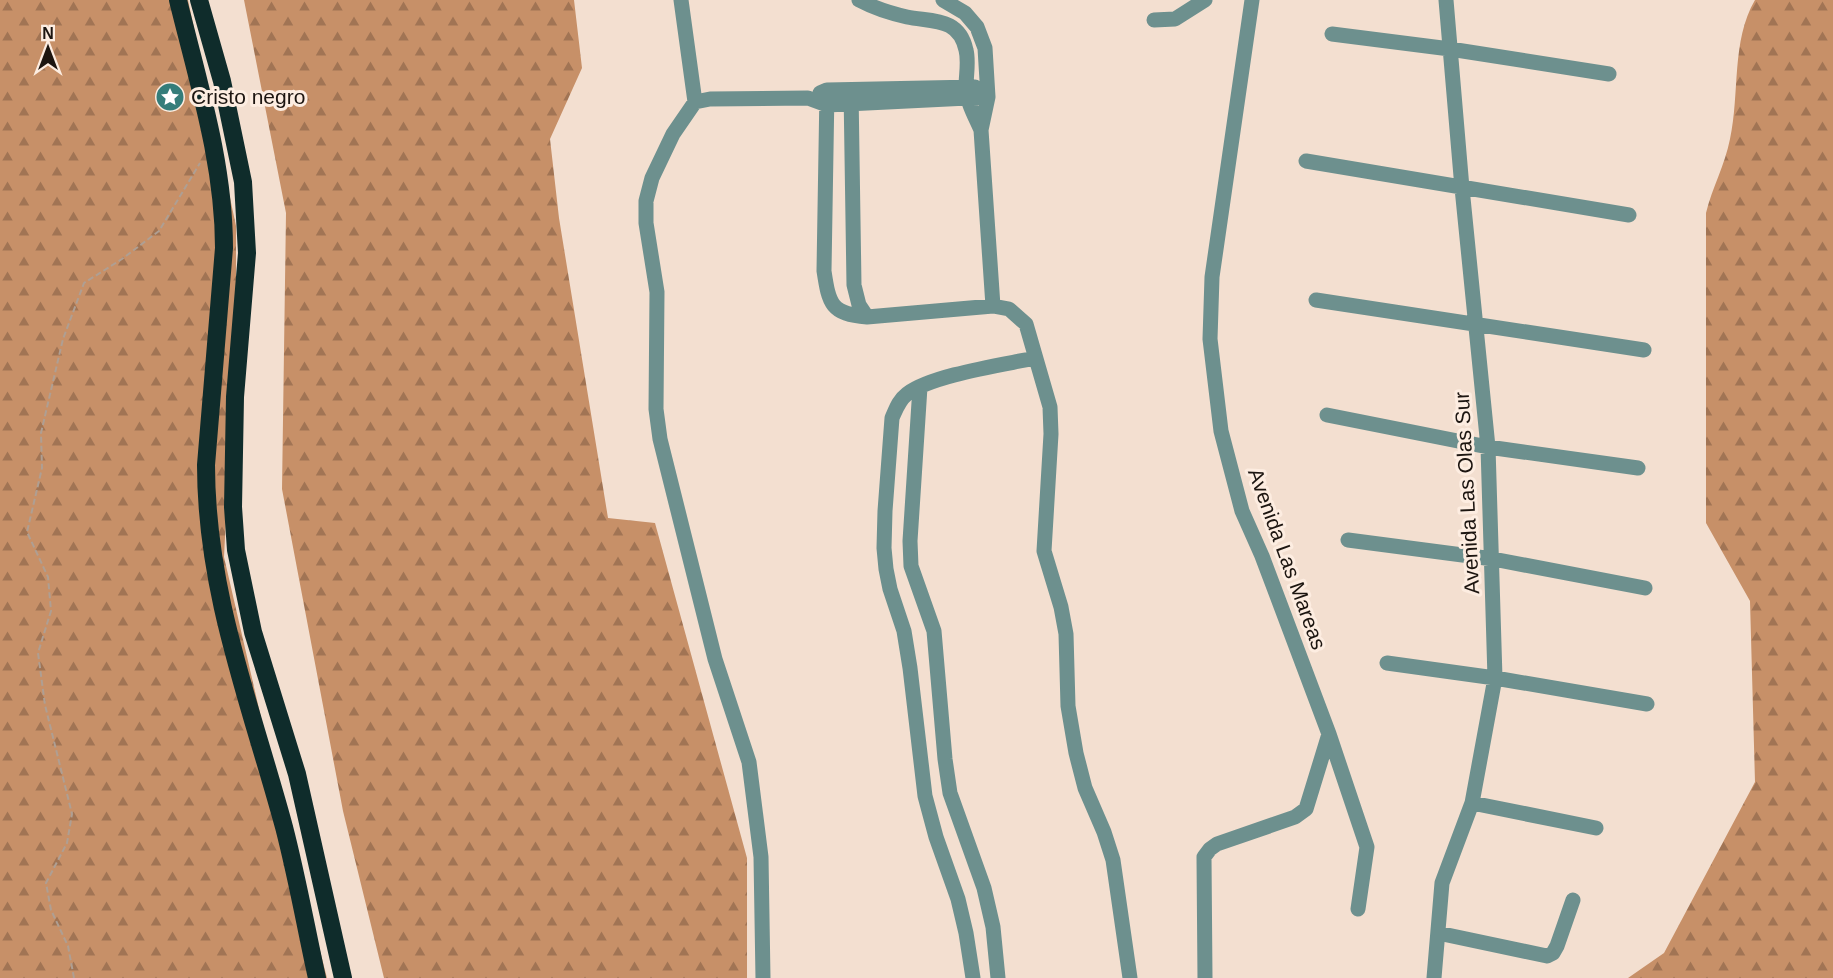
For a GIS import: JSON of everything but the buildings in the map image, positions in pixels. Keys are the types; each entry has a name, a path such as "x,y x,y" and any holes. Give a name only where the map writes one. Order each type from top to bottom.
{"highway":[{"path":"178,0 214,144 223,204 224,248 206,465 206,498 211,550 227,633 284,828 317,978"},
{"path":"199,0 222,81 243,182 247,253 235,397 233,507 236,550 253,632 297,774 343,978"}],"street":[{"path":"681,0 695,102 673,134 652,178 646,201 646,223 657,292 656,409 660,439 715,659 749,762 761,857 763,978"},
{"path":"859,0 879,10 935,20 951,26 962,36 967,51 967,93 981,130"},
{"path":"943,0 965,13 976,27 985,48 987,92 981,130 993,306"},
{"path":"1154,20 1175,19 1205,0"},
{"name":"Avenida Las Mareas","path":"1252,0 1212,277 1210,339 1221,431 1242,511 1262,556 1329,734 1367,847 1358,909"},
{"name":"Avenida Las Olas Sur","path":"1434,978 1442,883 1472,803 1495,678 1488,447 1446,0"},
{"path":"1332,34 1450,49 1609,74"},
{"path":"695,102 710,99 827,98 987,92"},
{"path":"851,97 854,285 859,305 867,317"},
{"path":"827,98 824,271 828,295 834,307 849,315 867,317 993,306 1009,309 1026,324 1030,335 1050,407 1051,434 1044,551 1061,607 1066,634 1068,706 1085,788 1113,860 1130,978"},
{"path":"1306,161 1629,215"},
{"path":"1316,300 1644,350"},
{"path":"973,978 958,899 936,837 925,796 904,631 890,589 884,548 892,418 898,404 907,394 933,381 1035,358"},
{"path":"920,387 910,541 911,566 934,631 950,793 984,888 993,927 998,978"},
{"path":"1327,415 1488,447 1638,468"},
{"path":"1348,540 1493,559 1645,588"},
{"path":"1387,663 1495,678 1647,704"},
{"path":"1205,978 1204,857 1217,844 1295,817 1306,809 1329,734"},
{"path":"925,796 950,793"},
{"path":"1472,803 1596,828"},
{"path":"1438,933 1547,956 1553,953 1557,946 1573,900"}],"path":[{"path":"74,978 68,946 51,910 46,883 67,843 72,814 45,705 38,653 51,611 48,577 27,532 42,468 41,434 63,339 84,283 122,259 159,231 203,157 214,144"}],"green space":[{"path":"0,0 188,0 236,226 236,324 224,557 266,739 327,978 0,978"},
{"path":"244,0 574,0 582,68 550,139 559,218 608,518 655,523 747,858 747,978 384,978 343,811 282,489 286,213"},
{"path":"1755,0 1833,0 1833,978 1628,978 1664,953 1755,782 1750,601 1706,523 1706,213 1730,139 1742,33"}],"place":[{"name":"Cristo negro","path":"170,97"}]}
